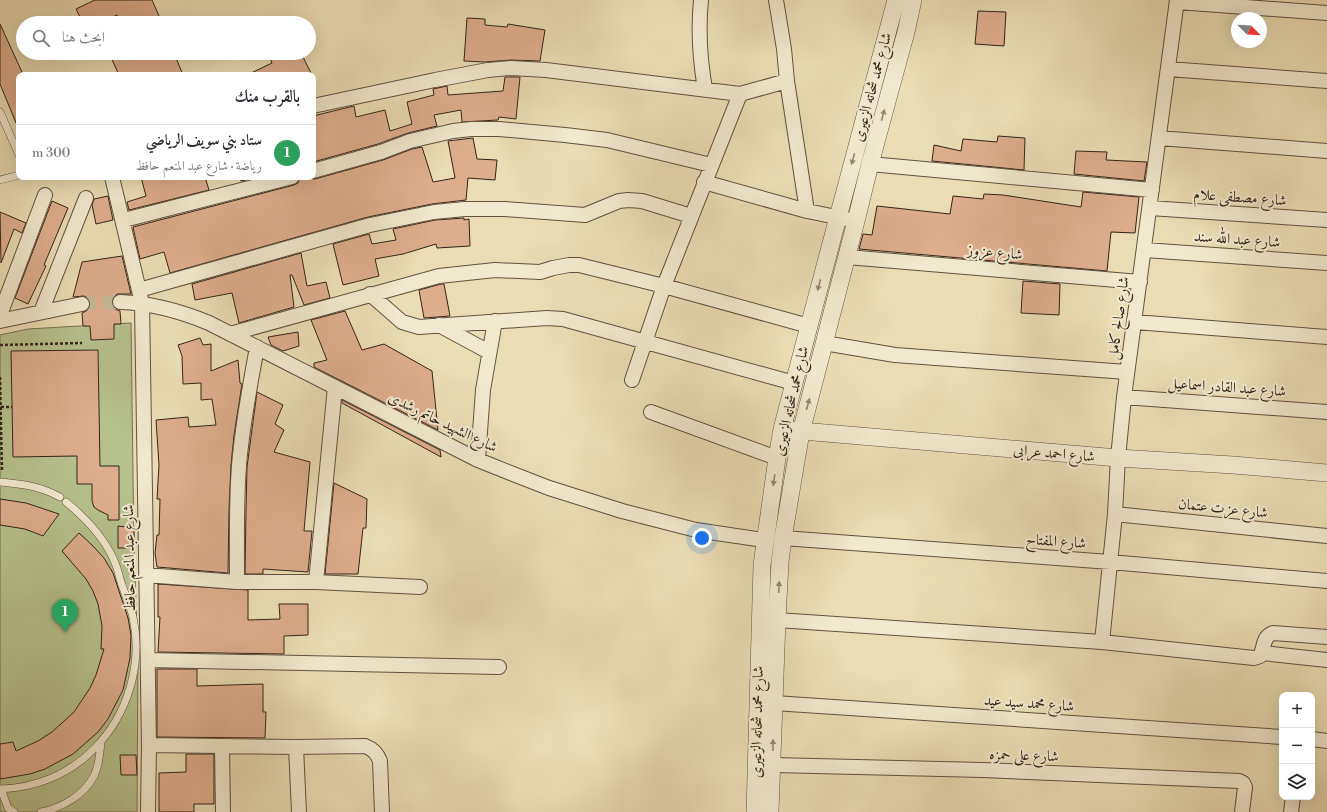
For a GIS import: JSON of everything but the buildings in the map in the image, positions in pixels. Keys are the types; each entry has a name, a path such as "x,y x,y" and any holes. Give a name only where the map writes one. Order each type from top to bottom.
{"street":[{"path":"701,0 701,65 705,89"},
{"path":"776,0 784,49 786,81 807,211"},
{"name":"شارع محمد شحاته الزعيرى","path":"755,812 762,565 764,540 782,429 896,0"},
{"name":"شارع محمد شحاته الزعيرى","path":"770,812 777,617 783,538 801,432 870,164 906,32 913,0"},
{"path":"1177,1 1327,13"},
{"name":"شارع صالح كامل","path":"1102,642 1115,514 1118,458 1124,397 1177,1"},
{"path":"316,105 442,78 488,70 511,68 546,70 740,94 786,81"},
{"path":"1168,69 1327,81"},
{"path":"632,380 664,286 740,94"},
{"path":"316,170 381,152 410,141 453,131 471,129 514,130 606,140 711,165"},
{"path":"1159,138 1327,150"},
{"path":"870,164 1152,190"},
{"name":"شارع عبد المنعم حافظ","path":"113,180 124,220 141,297 148,660 148,812"},
{"path":"124,220 280,180"},
{"path":"704,182 807,211 856,221"},
{"path":"0,315 45,195"},
{"path":"41,312 86,198"},
{"path":"141,297 370,225 434,212 465,209 504,209 585,215 619,201 628,200 642,201 691,216"},
{"name":"شارع مصطفى علام","path":"1150,208 1327,220"},
{"name":"شارع عبد الله سند","path":"1144,250 1327,263"},
{"name":"شارع عزوز","path":"847,257 1140,282"},
{"path":"230,334 439,276 495,270 540,272 569,265 664,286 809,326"},
{"path":"370,294 402,322 419,327 547,318 563,319 794,383"},
{"name":"شارع الشهيد حاتم رشدى","path":"120,302 141,297 165,307 188,314 257,347 478,460 549,488 622,511 696,530 764,540"},
{"path":"0,321 82,304"},
{"path":"478,460 483,390 495,321"},
{"path":"1135,322 1327,337"},
{"path":"439,326 489,352"},
{"path":"824,343 895,355 1127,372"},
{"path":"237,582 236,523 239,464 246,406 257,347"},
{"path":"316,582 335,387"},
{"name":"شارع عبد القادر اسماعيل","path":"1124,397 1327,412"},
{"path":"651,412 777,458"},
{"name":"شارع احمد عرابى","path":"782,429 801,432 1118,458 1233,465 1327,473"},
{"name":"شارع عزت عتمان","path":"1115,514 1327,536"},
{"name":"شارع المفتاح","path":"783,538 1110,562 1327,582"},
{"path":"146,575 237,582 316,582 420,587"},
{"path":"760,611 761,615 768,619 777,617 1102,642 1254,658 1259,657 1262,653 1265,639 1268,635 1273,633 1327,637"},
{"path":"759,644 764,638 768,637 775,641 776,644"},
{"path":"1262,653 1327,660"},
{"path":"148,660 499,667"},
{"name":"شارع محمد سيد عيد","path":"774,703 1279,737"},
{"path":"1315,739 1327,741"},
{"path":"149,745 296,747 365,746 378,754 380,761 382,812"},
{"path":"222,746 223,812"},
{"path":"296,747 299,812"},
{"name":"شارع على حمزه","path":"772,765 983,770 1239,781 1246,786 1242,812"},
{"path":"1291,812 1293,800"}],"lane":[{"path":"0,112 16,148"},
{"path":"0,180 16,176"},
{"path":"1,482 25,484 37,487 63,499 89,523 108,549 117,567 129,602 135,634 136,656 132,684 120,715 101,742 77,764 64,773 49,780 17,788 0,789 8,808 14,812"},
{"path":"41,812 64,804 81,792 88,784 94,776 97,768 101,742"}],"path":[{"path":"0,345 82,343"},
{"path":"0,377 1,482"},
{"path":"1,407 12,407"}],"green space":[{"path":"131,323 134,548 138,657 137,812 0,812 0,335 28,329"}],"tunnel":[{"path":"82,304 120,302"}],"place":[{"name":"ستاد بني سويف الرياضي","path":"65,632"}]}
